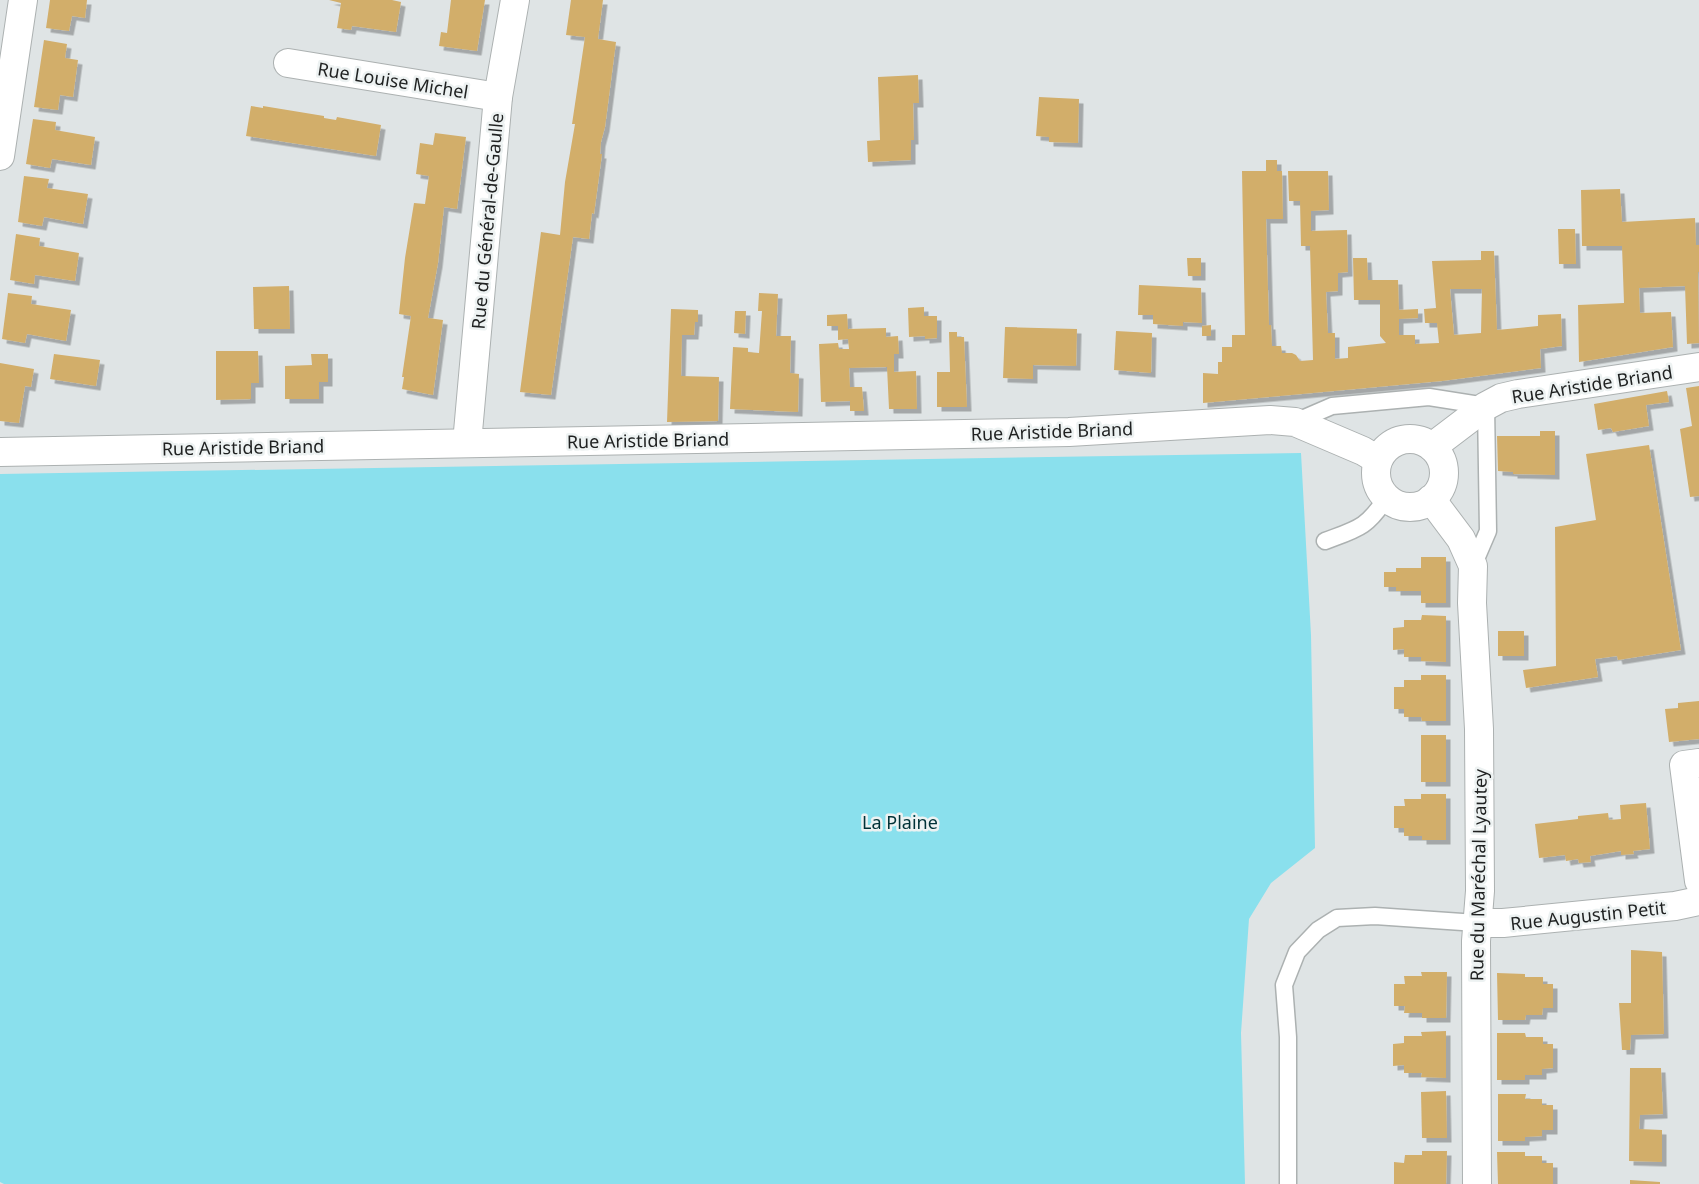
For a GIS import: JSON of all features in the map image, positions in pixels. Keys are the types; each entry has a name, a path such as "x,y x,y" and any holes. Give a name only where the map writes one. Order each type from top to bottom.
{"street":[{"path":"0,156 23,0"},
{"name":"Rue du Général-de-Gaulle","path":"467,443 498,97 515,0"},
{"name":"Rue Louise Michel","path":"288,63 498,97"},
{"name":"Rue Aristide Briand","path":"1432,447 1486,406 1501,398 1699,367"},
{"name":"Rue Aristide Briand","path":"0,452 1060,433 1270,420 1295,422 1363,451 1378,460"},
{"path":"1410,439 1422,441 1432,447 1439,455 1443,465 1444,476 1441,486 1431,499 1417,506 1407,507 1396,504 1386,498 1379,489 1376,477 1378,460 1388,446 1399,440 1410,439"},
{"name":"Rue du Maréchal Lyautey","path":"1431,499 1461,539 1473,566 1472,603 1479,729 1480,891 1477,923 1478,1184"},
{"path":"1699,763 1684,765 1699,882"},
{"name":"Rue Augustin Petit","path":"1477,923 1503,923 1666,907 1699,901"}],"lane":[{"name":"Rue Aristide Briand","path":"1295,422 1332,406 1429,397 1486,406"},
{"name":"Rue du Maréchal Lyautey","path":"1473,566 1488,531 1486,406"},
{"path":"1325,541 1366,524 1376,514 1386,498"},
{"path":"1288,1184 1288,1037 1284,985 1297,952 1318,930 1337,918 1376,916 1477,923"}],"green space":[{"name":"La Plaine","path":"1301,453 1311,635 1315,848 1271,883 1249,919 1241,1033 1245,1184 4,1184 0,1182 0,474"}],"building":[{"path":"50,0 87,0 85,18 72,16 69,31 46,28"},
{"path":"329,0 392,0 401,2 396,32 352,26 351,30 337,28 341,3"},
{"path":"451,0 485,0 477,51 439,46 441,32 447,33"},
{"path":"571,0 603,0 598,39 616,42 605,127 601,142 600,154 602,154 594,214 592,213 589,239 573,237 551,395 520,392 541,232 560,235 565,182 575,124 572,124 585,37 566,35"},
{"path":"44,40 67,44 65,58 78,60 73,97 60,95 58,110 34,107"},
{"path":"918,75 919,103 913,103 914,140 911,140 911,160 868,162 867,141 880,140 878,77"},
{"path":"1039,97 1079,99 1078,143 1049,142 1049,137 1036,136"},
{"path":"251,106 263,108 263,106 324,116 324,118 336,120 337,117 381,125 376,156 246,136"},
{"path":"33,119 56,122 55,130 95,137 91,165 52,159 50,168 26,164"},
{"path":"435,133 466,137 457,209 444,207 438,263 428,318 443,320 433,395 402,389 411,316 399,314 405,258 414,203 425,204 429,176 416,174 420,143 433,145"},
{"path":"1266,160 1277,160 1277,171 1282,171 1283,219 1266,219 1269,325 1271,325 1272,346 1281,346 1282,353 1292,353 1300,361 1313,360 1310,246 1301,246 1300,201 1289,201 1288,171 1328,171 1329,210 1311,211 1311,231 1347,230 1348,272 1338,273 1338,291 1326,292 1328,333 1335,333 1335,359 1348,358 1348,347 1386,343 1380,336 1380,300 1354,300 1353,258 1367,258 1368,280 1398,280 1399,310 1418,309 1418,318 1399,319 1399,335 1415,335 1415,344 1439,343 1437,323 1425,323 1424,309 1436,308 1432,261 1481,260 1481,251 1494,251 1497,330 1538,326 1538,315 1561,314 1562,346 1540,349 1541,368 1442,381 1203,403 1203,373 1218,374 1218,362 1222,362 1222,347 1232,347 1232,335 1245,335 1242,171 1266,171","holes":["1450,289 1482,289 1481,333 1454,335"]},
{"path":"24,176 49,179 47,188 88,194 83,224 44,217 42,226 18,222"},
{"path":"1620,189 1622,222 1695,218 1696,245 1699,245 1699,343 1687,344 1685,286 1639,288 1640,313 1671,312 1673,347 1579,362 1578,305 1624,303 1622,246 1582,246 1581,190"},
{"path":"1558,229 1575,229 1576,264 1559,264"},
{"path":"16,234 40,238 39,246 79,253 75,281 35,275 34,284 10,280"},
{"path":"1187,258 1201,258 1201,276 1188,276"},
{"path":"1139,285 1201,288 1202,323 1183,322 1183,326 1153,324 1153,315 1138,315"},
{"path":"289,286 290,329 254,329 253,287"},
{"path":"8,293 32,296 31,304 71,310 66,341 27,334 25,343 2,339"},
{"path":"759,293 778,294 776,336 791,336 790,373 799,374 798,412 730,409 733,347 748,348 748,352 759,353 762,311 758,311"},
{"path":"924,307 924,316 937,316 937,338 925,339 925,336 909,337 908,308"},
{"path":"671,309 698,310 698,322 695,322 694,335 682,335 681,376 719,377 718,421 667,422"},
{"path":"735,311 746,311 745,334 734,333"},
{"path":"847,314 848,329 886,328 886,337 898,336 899,354 894,354 894,372 916,371 917,409 889,409 887,367 849,368 850,387 862,387 864,411 850,411 850,401 821,402 819,344 838,343 839,349 849,349 848,339 838,340 838,326 827,326 827,315"},
{"path":"1211,325 1211,336 1202,336 1202,326"},
{"path":"1005,327 1077,329 1076,366 1033,365 1033,379 1003,378"},
{"path":"1116,331 1152,333 1151,373 1114,370"},
{"path":"949,332 957,332 957,337 964,337 967,407 937,407 937,372 950,372"},
{"path":"216,351 258,351 259,383 251,383 251,399 216,400"},
{"path":"54,354 100,360 96,386 50,379"},
{"path":"311,354 328,354 328,382 319,382 319,399 285,399 285,366 312,365"},
{"path":"0,363 34,369 31,387 25,386 19,423 0,421"},
{"path":"1699,386 1699,496 1690,497 1680,429 1692,426 1686,388"},
{"path":"1667,391 1669,402 1646,405 1649,426 1613,432 1611,428 1598,430 1594,404"},
{"path":"1540,431 1555,431 1555,475 1513,474 1513,472 1498,471 1497,436 1540,436"},
{"path":"1649,445 1681,650 1618,660 1617,656 1595,659 1598,677 1526,688 1523,670 1556,666 1555,527 1596,520 1586,454"},
{"path":"1421,557 1446,557 1446,603 1421,603 1421,591 1396,591 1396,587 1384,587 1384,572 1396,572 1396,568 1421,568"},
{"path":"1422,615 1446,616 1446,662 1421,661 1421,657 1404,657 1404,649 1393,650 1393,628 1404,627 1404,620 1421,620"},
{"path":"1498,631 1524,631 1524,656 1498,656"},
{"path":"1421,675 1446,675 1446,721 1422,721 1421,717 1404,717 1404,709 1394,709 1394,687 1404,687 1404,680 1421,680"},
{"path":"1699,701 1699,739 1669,742 1665,709 1678,708 1678,703"},
{"path":"1421,735 1446,735 1446,782 1421,782"},
{"path":"1421,794 1446,794 1446,840 1422,840 1422,836 1404,836 1404,828 1394,828 1394,806 1405,806 1404,799 1421,799"},
{"path":"1646,803 1650,849 1633,851 1634,854 1621,855 1621,851 1590,856 1591,862 1579,863 1578,859 1566,861 1565,855 1539,858 1535,824 1578,819 1578,816 1608,813 1609,820 1621,819 1620,805"},
{"path":"1631,950 1662,952 1664,1034 1631,1035 1630,1050 1622,1050 1619,1003 1631,1003"},
{"path":"1421,972 1447,972 1446,1018 1422,1018 1422,1013 1404,1013 1405,1006 1394,1006 1394,984 1405,984 1404,976 1422,976"},
{"path":"1497,973 1525,974 1525,977 1543,977 1543,984 1553,984 1553,1008 1543,1008 1542,1015 1526,1015 1525,1020 1498,1020"},
{"path":"1446,1031 1446,1078 1421,1077 1422,1073 1404,1073 1404,1065 1393,1066 1393,1044 1404,1043 1404,1036 1422,1036 1421,1032"},
{"path":"1497,1033 1525,1033 1526,1037 1543,1037 1543,1044 1553,1044 1553,1068 1542,1069 1542,1075 1525,1075 1525,1080 1497,1080"},
{"path":"1630,1068 1661,1068 1663,1114 1640,1115 1639,1129 1662,1130 1662,1162 1629,1161"},
{"path":"1446,1091 1447,1138 1422,1138 1421,1092"},
{"path":"1498,1094 1526,1094 1525,1099 1542,1099 1542,1105 1553,1105 1553,1130 1542,1130 1542,1136 1525,1137 1525,1141 1498,1141"},
{"path":"1422,1151 1447,1151 1446,1184 1394,1184 1394,1162 1404,1163 1405,1155 1422,1155"},
{"path":"1497,1152 1525,1152 1525,1156 1542,1156 1542,1163 1553,1163 1553,1184 1498,1184"},
{"path":"1630,1180 1660,1182 1660,1184 1630,1184"}]}
